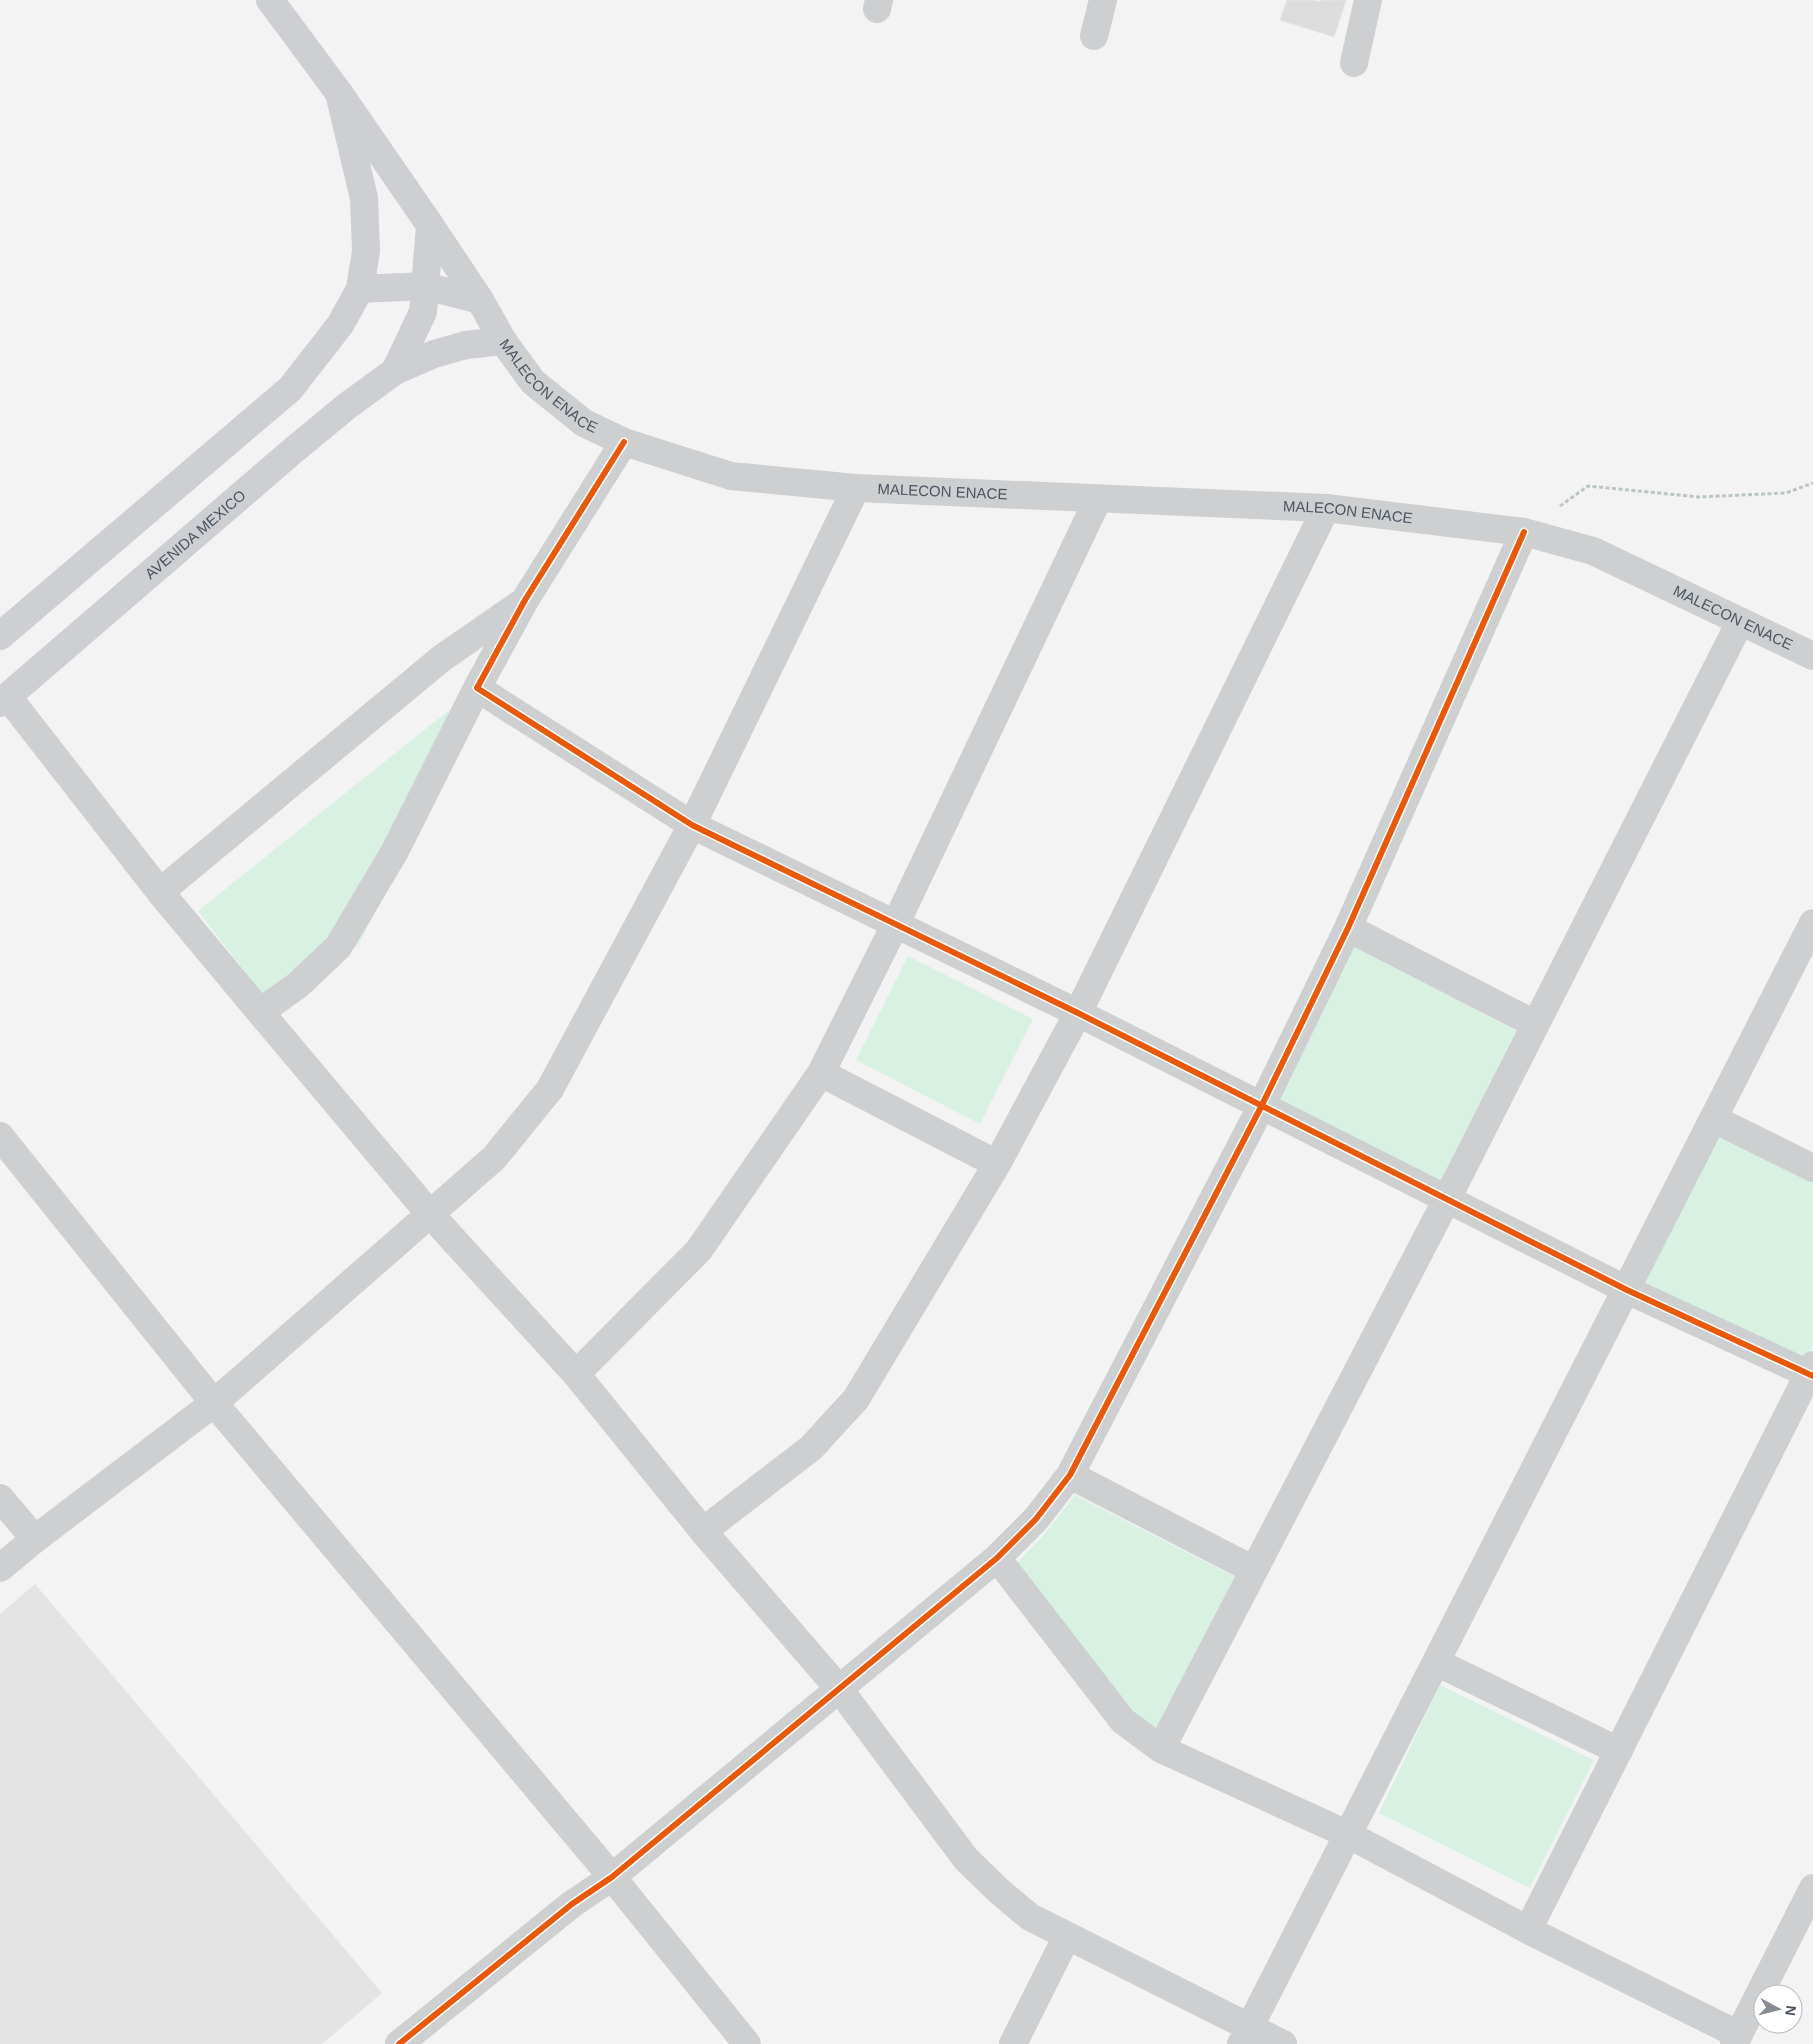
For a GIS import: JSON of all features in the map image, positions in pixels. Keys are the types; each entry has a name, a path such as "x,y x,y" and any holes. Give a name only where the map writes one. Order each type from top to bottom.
{"main road":[{"name":"MALECON ENACE","path":"270,0 339,93 430,225"},
{"path":"0,636 290,389 340,324 360,289 366,251 364,198 339,93"},
{"path":"395,372 423,312 430,225"},
{"path":"360,289 425,286 480,300"},
{"name":"AVENIDA MEXICO","path":"4,700 347,406 395,372 434,354 466,346 503,342"}],"street":[{"path":"1094,36 1103,0"},
{"path":"1354,63 1368,0"},
{"name":"MALECON ENACE","path":"430,225 480,300 503,342 533,382 584,423 624,442 731,476 856,488 1326,508 1524,532 1593,551 1813,656"},
{"path":"260,1012 298,985 338,948 395,851 477,688 525,600 624,442"},
{"path":"0,1568 35,1539 214,1403 494,1158 550,1089 692,825 856,488"},
{"path":"576,1374 699,1250 821,1072 896,923 1098,499"},
{"path":"703,1531 812,1448 856,1399 996,1164 1078,1013 1326,508"},
{"path":"399,2044 572,1904 612,1877 997,1558 1036,1519 1070,1475 1261,1106 1348,928 1524,532"},
{"path":"160,892 442,658 525,600"},
{"path":"1161,1749 1447,1199 1740,622"},
{"path":"477,688 692,825 1078,1013 1627,1290 1811,1372 1528,1930"},
{"path":"4,700 160,892 429,1214 576,1374 703,1531 840,1690 966,1859 999,1892 1030,1916 1246,2036 1283,2044"},
{"path":"1246,2036 1347,1834 1627,1290 1813,923"},
{"path":"1348,928 1535,1024"},
{"path":"821,1072 996,1164"},
{"path":"1714,1119 1813,1168"},
{"path":"0,1136 214,1403 612,1877 747,2044"},
{"path":"1070,1475 1254,1570"},
{"path":"0,1498 35,1539"},
{"path":"997,1558 1123,1721 1161,1749 1347,1834 1737,2039 1813,1888"},
{"path":"1436,1662 1619,1751"},
{"path":"1013,2044 1067,1936"}],"path":[{"path":"1524,532 1588,486 1698,497 1786,493 1813,483"}],"shaded area":[{"path":"35,1584 382,1993 322,2044 0,2044 0,1614"}],"green space":[{"path":"447,712 463,720 380,904 358,945 279,1016 198,911"},
{"path":"1351,945 1517,1031 1442,1182 1274,1103"},
{"path":"908,956 1033,1019 980,1124 856,1060"},
{"path":"1715,1131 1813,1181 1813,1344 1803,1363 1641,1285"},
{"path":"1075,1495 1239,1579 1160,1734 1140,1719 1017,1563 1044,1535"},
{"path":"1440,1685 1594,1760 1530,1888 1379,1813"}],"building":[{"path":"1287,0 1314,0 1320,2 1321,0 1346,0 1334,37 1280,20"}],"cycle path":[{"path":"624,442 525,600 477,688 692,825 1078,1013 1627,1290 1813,1376"},
{"path":"399,2044 572,1904 612,1877 997,1558 1036,1519 1070,1475 1261,1107 1348,928 1524,532"}]}
